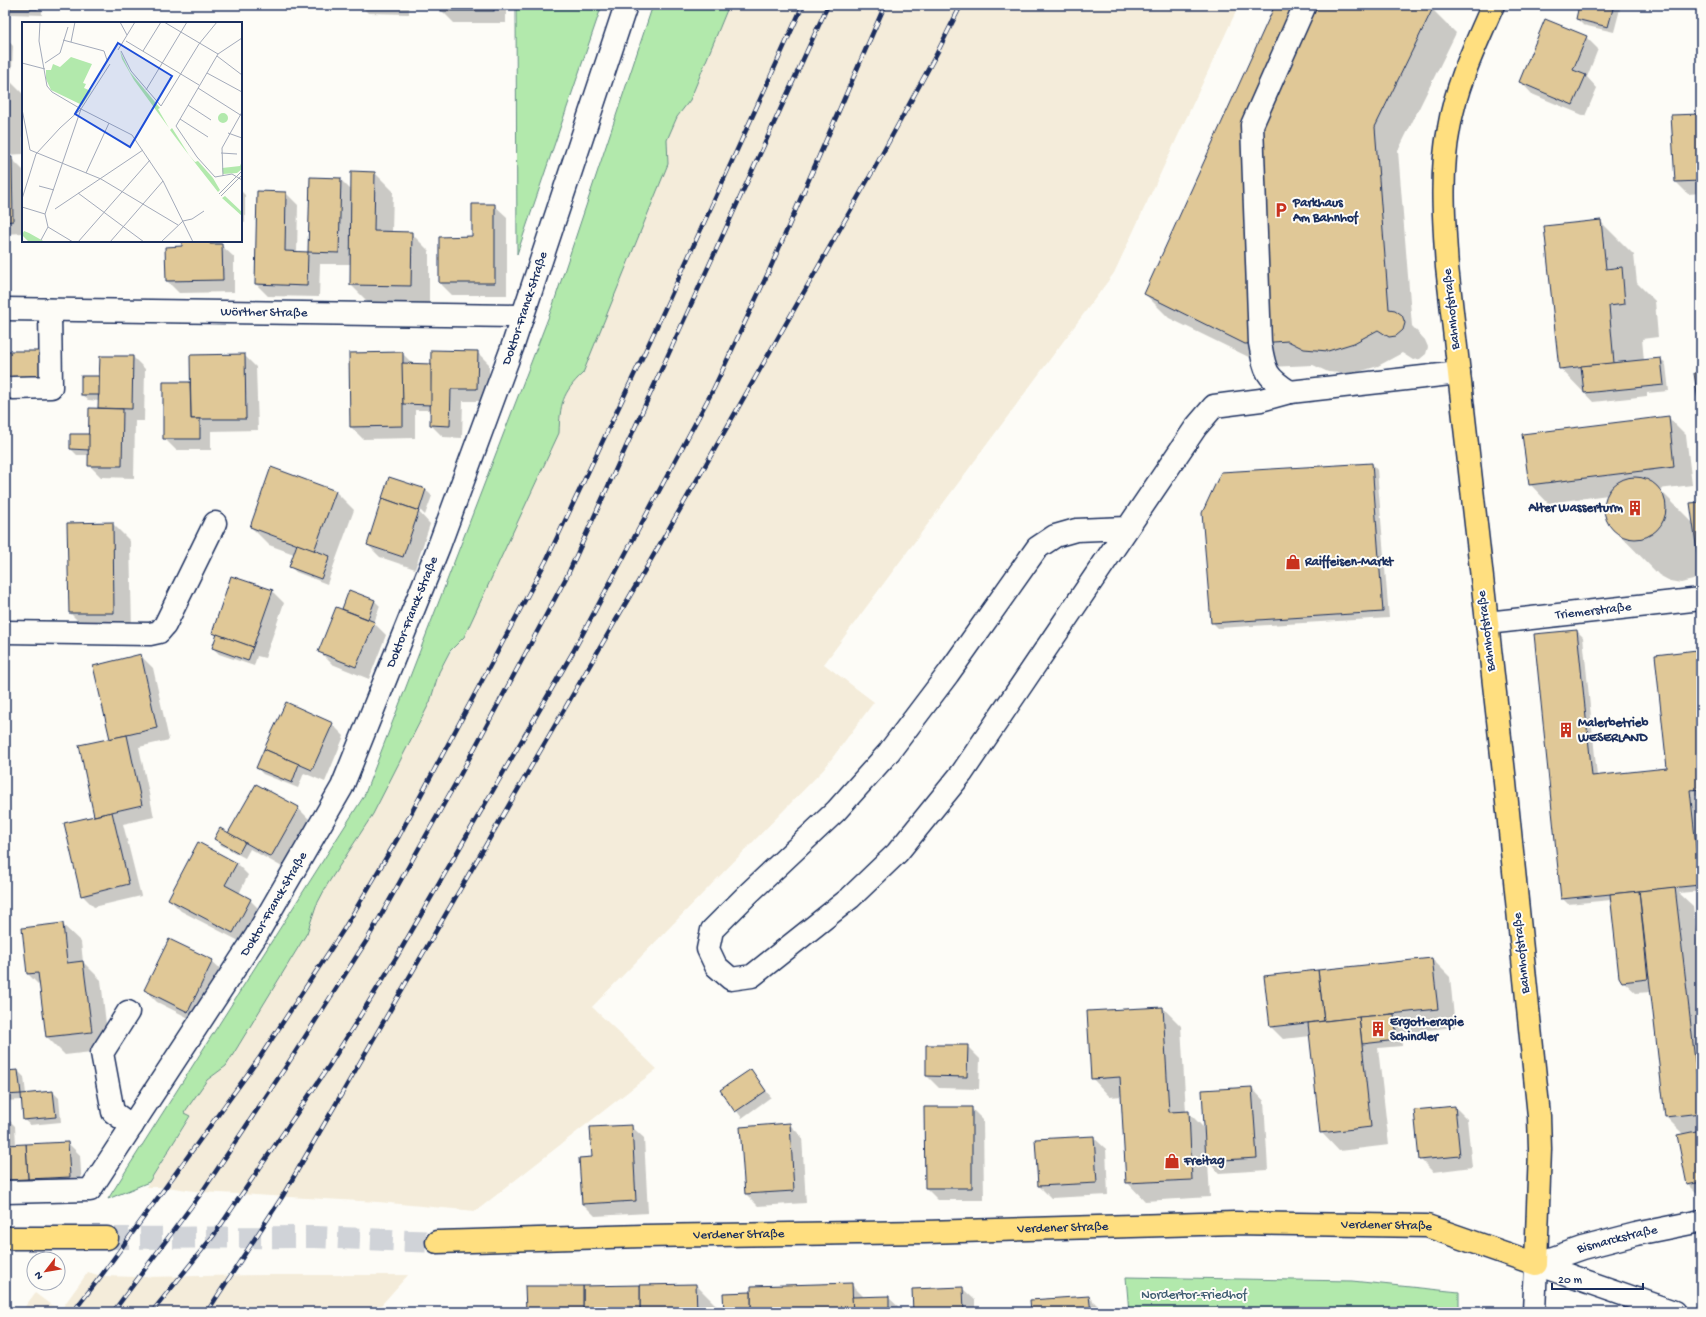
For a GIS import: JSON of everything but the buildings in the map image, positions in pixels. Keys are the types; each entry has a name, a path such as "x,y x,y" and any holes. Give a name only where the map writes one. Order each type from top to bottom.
{"main road":[{"name":"Bahnhofstraße","path":"1492,5 1462,80 1449,128 1444,168 1444,214 1447,267 1504,773 1539,1116 1540,1149 1536,1264"},
{"name":"Verdener Straße","path":"437,1242 643,1236 925,1232 1235,1223 1427,1226 1536,1264"},
{"path":"5,1238 107,1238"}],"street":[{"name":"Doktor-Franck-Straße","path":"5,1192 90,1190 256,936 342,787 439,546 522,316 626,5"},
{"path":"1290,392 1272,381 1264,364 1260,343 1252,125 1305,5"},
{"name":"Wörther Straße","path":"5,310 522,316"},
{"path":"13,388 51,387 50,310"},
{"path":"1127,528 1076,530 1055,536 1037,548 948,674 889,752 836,811 712,930 708,950 716,966 731,979 752,976 850,898 897,853 962,773 1196,427 1214,406 1261,400 1290,392 1459,373"},
{"path":"5,632 150,634 159,632 166,625 215,523"},
{"name":"Triemerstraße","path":"1487,624 1701,599"},
{"path":"128,1012 102,1053 113,1112 132,1126"},
{"name":"Bismarckstraße","path":"1536,1264 1582,1248 1636,1234 1701,1221"},
{"path":"1534,1312 1536,1264"},
{"name":"Verdener Straße","path":"1536,1264 1674,1312"}],"shaded area":[{"path":"729,5 1239,5 1114,273 824,664 874,702 824,769 592,1007 657,1069 476,1211 378,1202 202,1192 167,1187 146,1187 190,1117 184,1113 207,1080 226,1066 307,933 316,906 327,885 373,814 430,702 439,672 451,651 464,637 559,433 559,413 568,388 583,373 668,164 667,140 677,117 690,100"},
{"path":"88,1272 101,1276 140,1277 408,1275 375,1312 24,1312 24,1308 35,1293 51,1305 62,1308"}],"green space":[{"path":"516,5 602,5 517,254"},
{"path":"653,5 729,5 690,100 677,117 667,140 668,164 583,373 566,393 561,407 559,433 464,637 450,651 439,672 430,702 373,814 327,885 316,906 307,933 226,1066 207,1080 184,1113 190,1116 149,1182 108,1199 364,796 552,308"},
{"name":"Nordertor-Friedhof","path":"1126,1277 1352,1281 1459,1292 1459,1312 1129,1312"}],"tunnel":[{"path":"107,1238 315,1237 437,1242"}],"railway":[{"path":"73,1312 101,1276 260,1057 344,929 399,836 546,561 651,339 803,5"},
{"path":"113,1312 202,1192 287,1065 367,940 458,779 567,576 828,5"},
{"path":"152,1312 214,1235 329,1066 396,958 573,652 714,388 769,271 885,5"},
{"path":"207,1312 282,1197 693,487 874,169 937,53 961,5"}],"place":[{"name":"Parkhaus Am Bahnhof","path":"1281,210"},
{"name":"Alter Wasserturm","path":"1635,508"},
{"name":"Raiffeisen-Markt","path":"1293,562"},
{"name":"Malerbetrieb WESERLAND","path":"1566,730"},
{"name":"Ergotherapie Schindler","path":"1378,1029"},
{"name":"Freitag","path":"1172,1161"}]}
